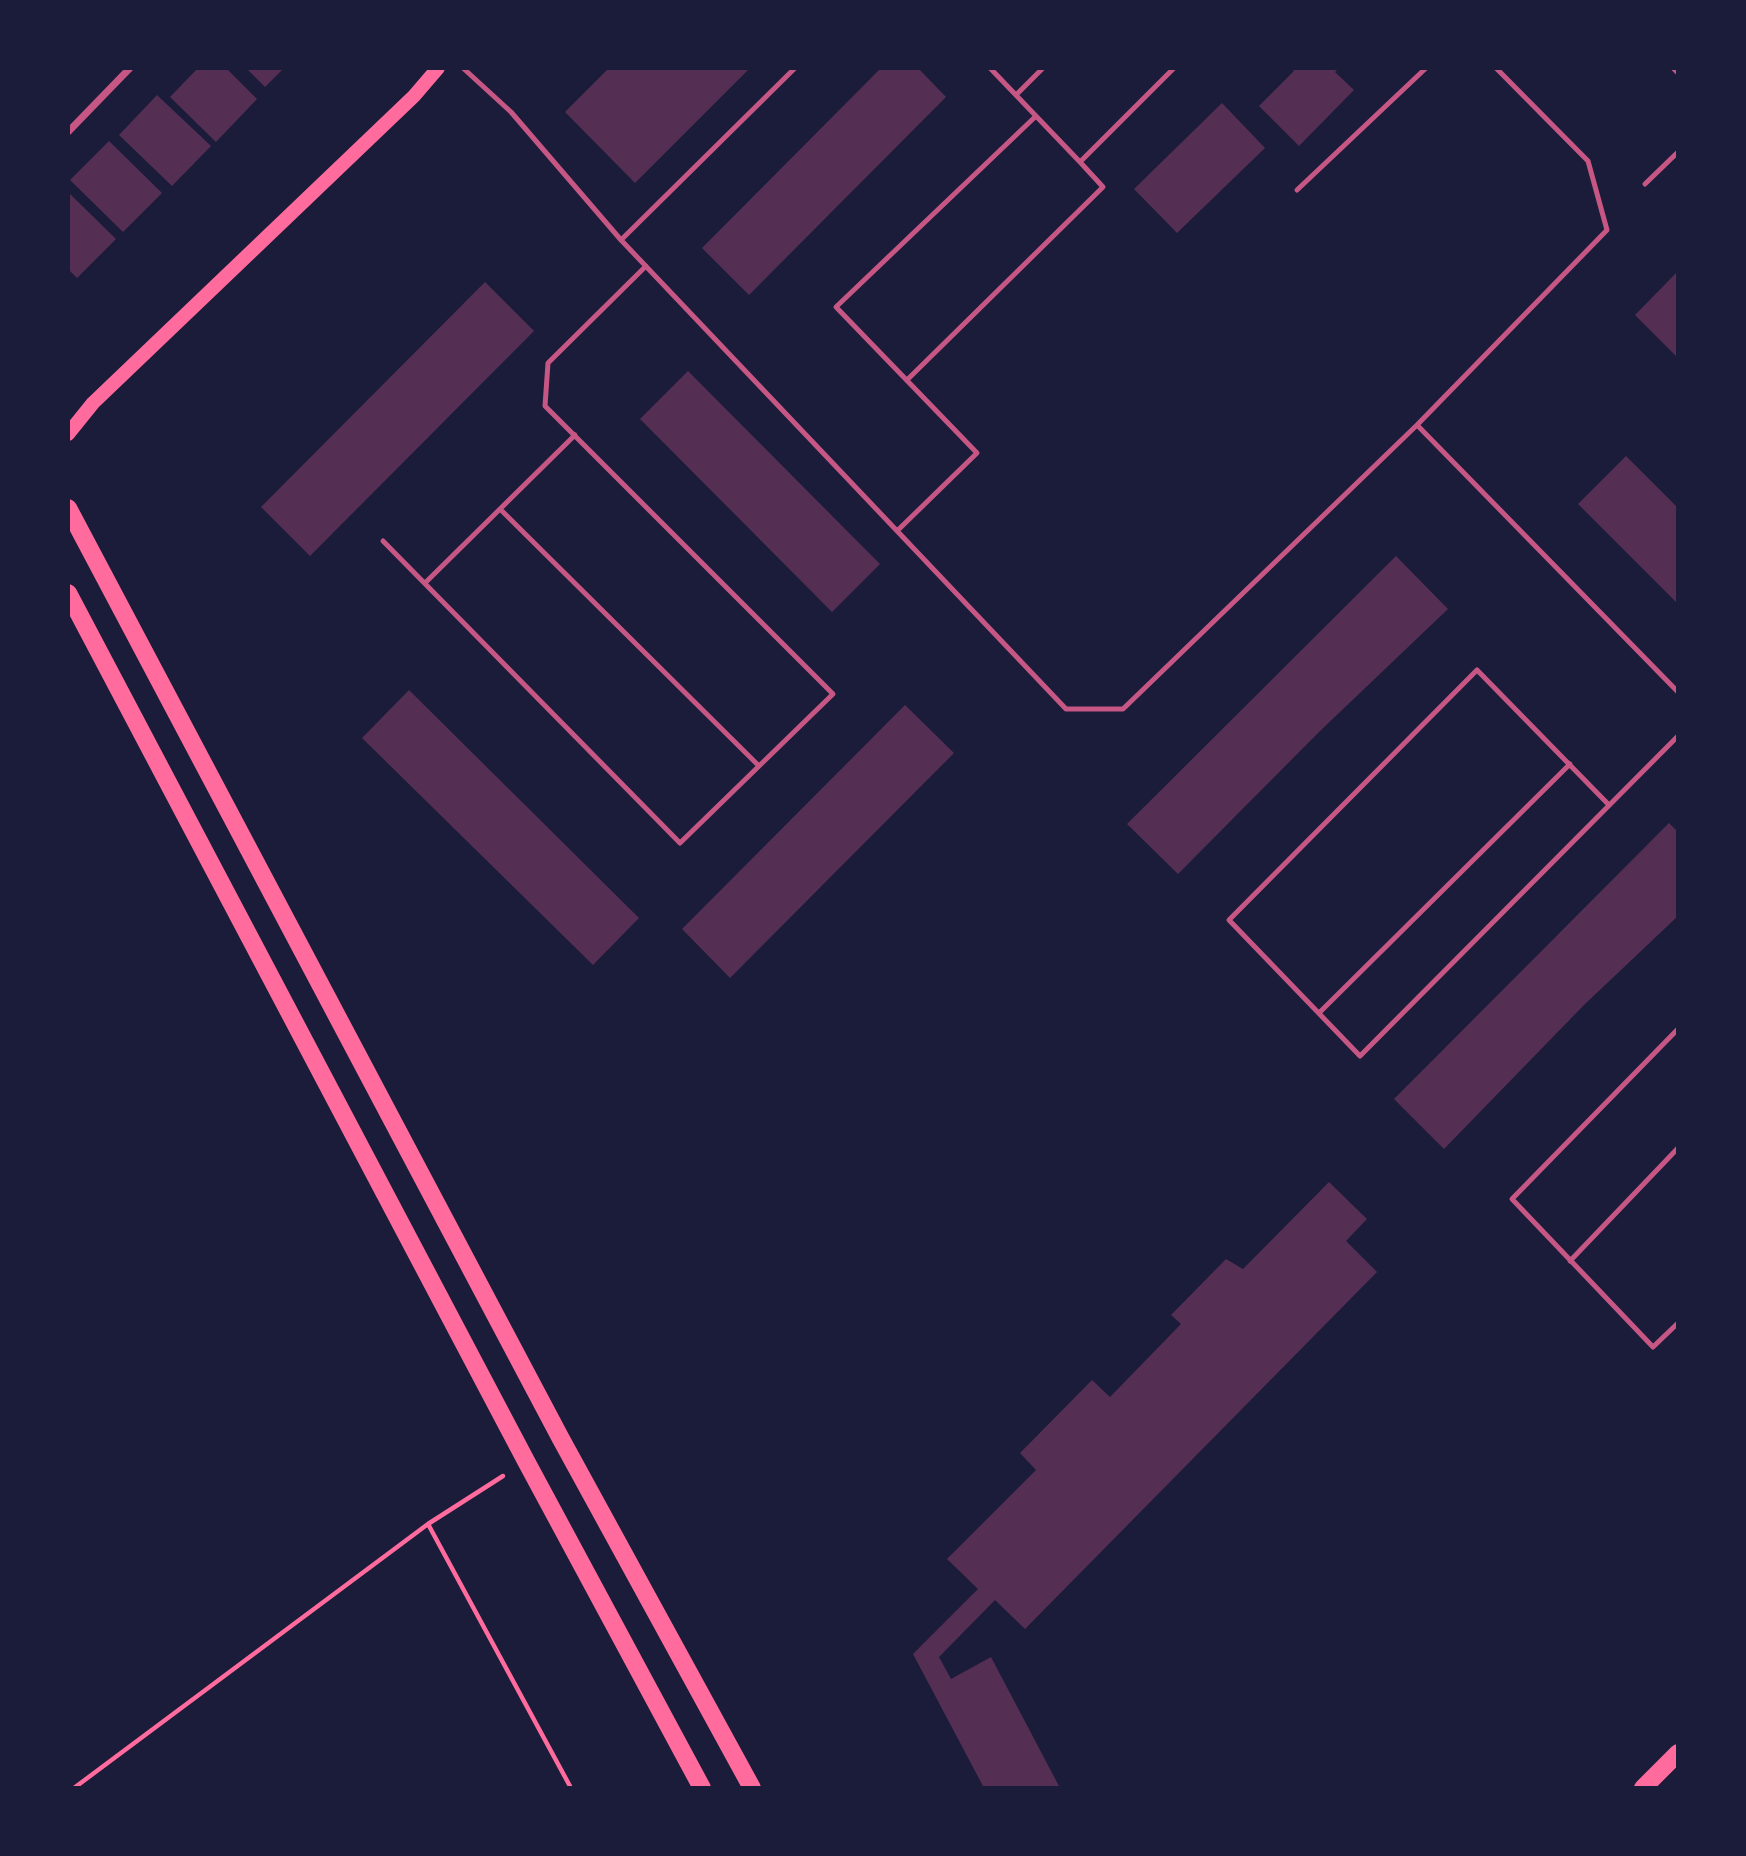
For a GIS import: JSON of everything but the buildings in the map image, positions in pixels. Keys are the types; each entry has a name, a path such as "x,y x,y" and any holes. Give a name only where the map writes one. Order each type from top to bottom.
{"main road":[{"path":"68,434 93,403 414,96 438,68"},
{"path":"68,508 548,1414 752,1788"},
{"path":"68,593 526,1461 702,1788"},
{"path":"1643,1788 1678,1753"}],"street":[{"path":"68,132 130,68"}],"lane":[{"path":"463,68 511,112 621,240 1066,709 1123,709 1416,425 1607,230 1587,161 1496,68"},
{"path":"621,240 795,68"},
{"path":"908,379 1103,187 990,68"},
{"path":"1016,95 1043,68"},
{"path":"1080,162 1174,68"},
{"path":"1297,190 1426,68"},
{"path":"1673,68 1678,73"},
{"path":"897,531 977,453 836,307 1036,116"},
{"path":"1645,184 1678,152"},
{"path":"383,541 680,843 833,694 545,406 548,363 646,266"},
{"path":"1416,425 1678,692"},
{"path":"425,583 575,435"},
{"path":"500,509 759,766"},
{"path":"1609,805 1477,670 1229,920 1360,1056 1678,736"},
{"path":"1319,1013 1570,764"},
{"path":"1678,1029 1512,1199 1653,1348 1678,1323"},
{"path":"1570,1261 1678,1148"}],"path":[{"path":"74,1788 428,1524 526,1461"},
{"path":"428,1524 571,1788"}]}
